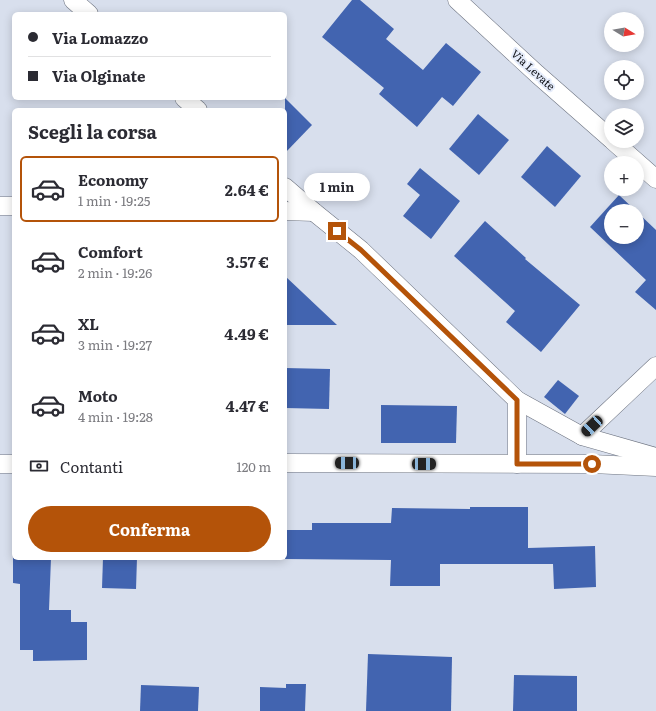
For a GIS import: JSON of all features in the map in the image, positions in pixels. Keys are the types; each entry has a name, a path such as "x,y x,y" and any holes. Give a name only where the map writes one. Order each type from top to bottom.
{"street":[{"path":"73,0 87,12"},
{"name":"Via Levate","path":"457,0 537,74 604,133"},
{"path":"186,100 196,108"},
{"name":"Via Levate","path":"621,148 656,179"},
{"path":"287,189 361,250 517,400 582,436 656,457"},
{"path":"0,206 12,206"},
{"path":"287,211 314,212"},
{"path":"582,436 656,366"},
{"path":"517,400 517,464"},
{"path":"287,463 592,464 656,467"},
{"path":"0,464 12,464"}],"building":[{"path":"352,0 360,0 394,29 386,39 423,70 446,43 481,72 453,106 442,97 417,127 379,94 384,88 322,37"},
{"path":"285,100 287,100 312,125 287,151 287,108 285,108"},
{"path":"478,114 509,140 479,175 449,149"},
{"path":"547,146 581,176 555,207 521,177"},
{"path":"420,168 460,201 431,239 403,216 420,195 407,184"},
{"path":"618,196 620,196 629,204 611,204"},
{"path":"604,212 604,240 590,227"},
{"path":"644,219 656,230 656,310 635,292 646,280 608,244 644,244"},
{"path":"485,221 526,258 525,259 580,305 541,352 506,322 515,311 454,256"},
{"path":"287,278 337,325 287,325"},
{"path":"287,368 330,369 329,409 287,408"},
{"path":"558,380 579,396 565,414 544,397"},
{"path":"381,405 457,406 456,443 381,443"},
{"path":"470,507 528,507 528,548 595,546 596,587 554,589 553,564 440,564 440,586 390,586 391,560 287,559 287,530 312,530 312,523 391,523 392,508 470,509"},
{"path":"13,560 51,560 49,610 71,610 71,622 87,622 87,660 33,661 33,650 20,650 20,584 13,583"},
{"path":"103,560 137,560 136,589 102,588"},
{"path":"368,654 452,657 451,711 366,711"},
{"path":"514,675 577,676 577,711 513,711"},
{"path":"286,684 306,684 305,711 260,711 260,687 286,688"},
{"path":"141,685 199,687 198,711 140,711"}],"route":[{"path":"337,231 361,250 517,400 517,464 592,464"}]}
